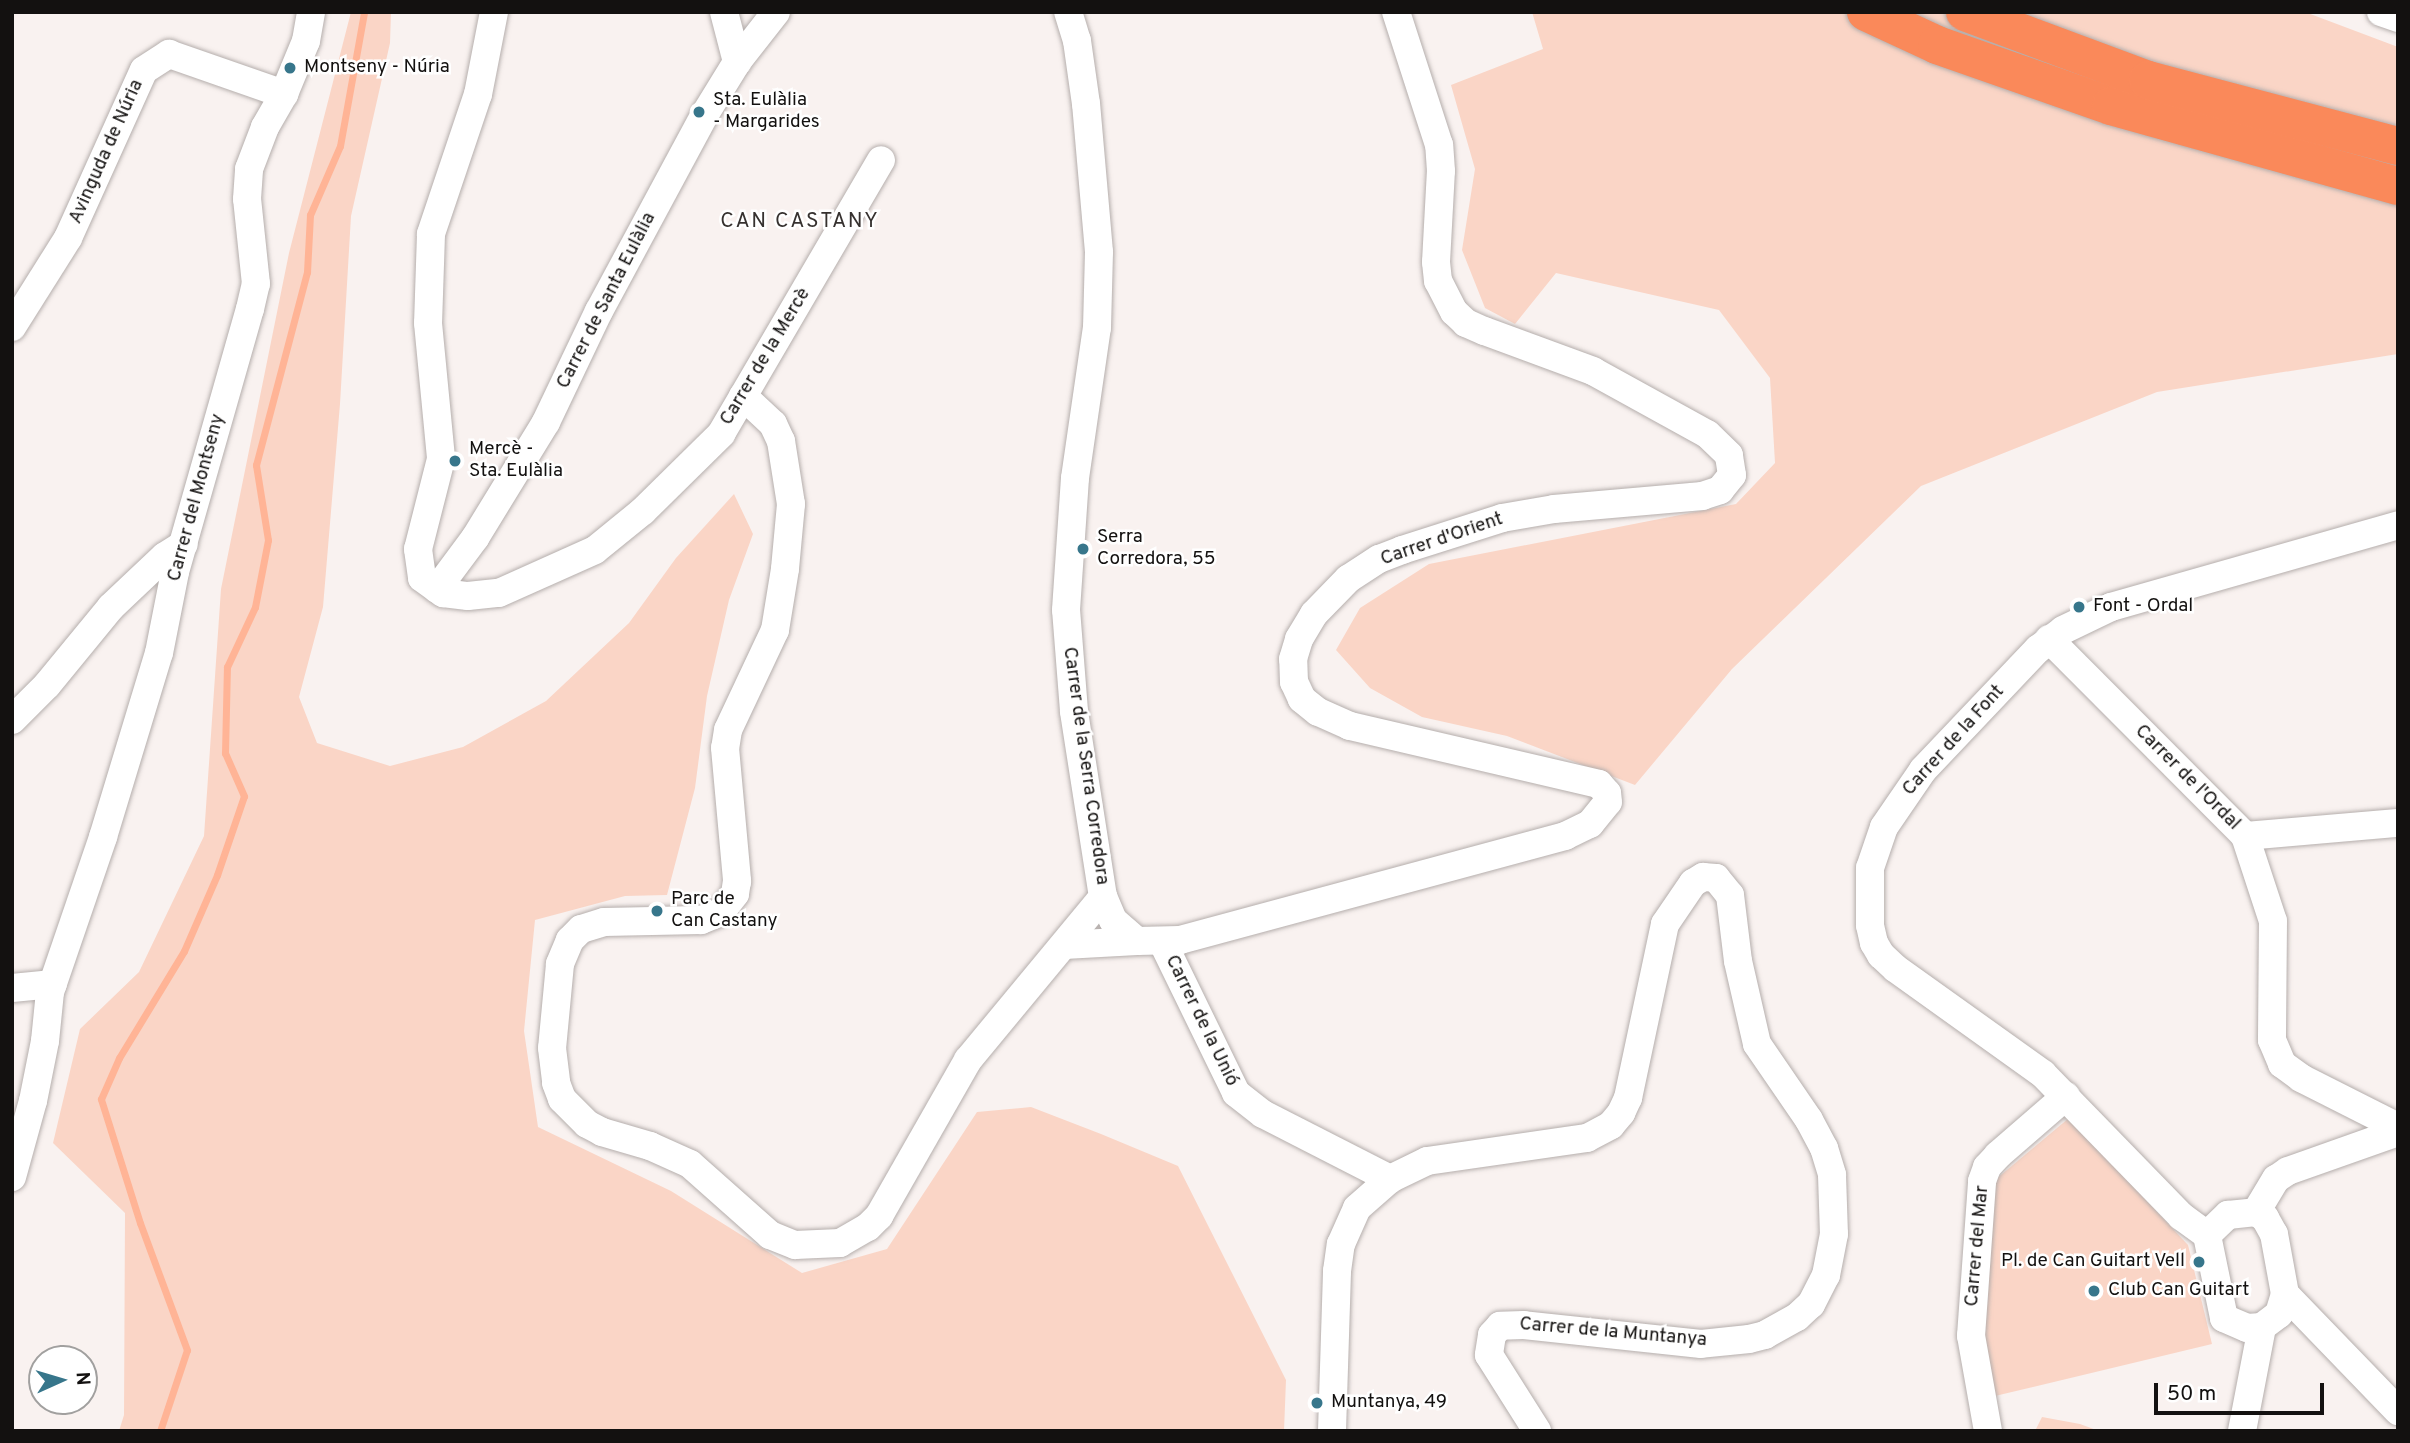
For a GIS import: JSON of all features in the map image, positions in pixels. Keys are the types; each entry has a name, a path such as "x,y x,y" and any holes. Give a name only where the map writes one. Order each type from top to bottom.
{"highway":[{"path":"1866,12 1937,45 2111,107 2398,186"},
{"path":"1965,12 2148,80 2398,146"}],"street":[{"name":"Carrer del Montseny","path":"12,1177 33,1101 53,984 103,837 159,653 184,544 256,284 247,199 249,169 265,127 284,94 306,41 311,12"},
{"path":"438,589 422,578 418,549 441,459 428,323 431,234 478,94 494,12"},
{"path":"724,12 737,62"},
{"name":"Carrer de Santa Eulàlia","path":"438,589 475,538 547,422 599,311 705,114 737,62 776,12"},
{"name":"Carrer de la Serra Corredora","path":"743,396 773,424 781,441 791,504 786,569 775,630 730,724 725,748 737,881 734,894 721,912 702,920 604,922 581,929 570,940 560,964 552,1048 556,1083 562,1099 587,1124 602,1132 650,1146 690,1164 770,1235 795,1245 840,1243 862,1231 879,1216 968,1060 1103,897 1074,711 1066,610 1075,478 1097,328 1100,252 1087,104 1077,41 1068,12"},
{"name":"Carrer d'Orient","path":"1064,946 1180,940 1565,836 1590,824 1608,802 1607,793 1599,785 1350,726 1318,712 1302,699 1294,682 1293,659 1299,639 1314,614 1348,579 1379,559 1402,550 1502,518 1554,509 1702,496 1720,490 1732,475 1729,455 1707,434 1566,358 1483,331 1466,323 1454,312 1438,281 1436,262 1441,171 1439,145 1396,12"},
{"path":"2381,12 2398,18"},
{"name":"Avinguda de Núria","path":"12,327 68,238 144,70 169,54 284,94"},
{"name":"Carrer de la Mercè","path":"438,589 443,593 468,596 499,593 595,550 643,511 721,434 881,160"},
{"name":"Carrer de la Font","path":"2207,1235 2181,1216 2066,1096 2021,1057 1895,968 1881,955 1874,943 1868,904 1870,868 1875,847 1896,807 1923,770 2049,639 2077,621 2111,607 2398,525"},
{"path":"12,720 47,685 111,607 165,556 184,544"},
{"name":"Carrer de l'Ordal","path":"2049,639 2245,836 2273,921 2271,1027 2274,1050 2282,1064 2301,1078 2398,1130"},
{"path":"2245,836 2398,823"},
{"name":"Carrer de la Muntanya","path":"1332,1431 1337,1272 1341,1244 1357,1208 1390,1179 1409,1167 1442,1157 1587,1138 1611,1125 1628,1098 1665,924 1681,897 1698,879 1710,876 1723,883 1730,895 1738,961 1757,1044 1809,1120 1824,1148 1832,1175 1834,1234 1826,1275 1811,1304 1797,1317 1765,1335 1749,1339 1701,1344 1524,1325 1500,1326 1492,1335 1489,1355 1537,1431"},
{"path":"1103,897 1113,920 1150,941"},
{"name":"Carrer de la Unió","path":"1150,941 1236,1093 1263,1114 1390,1179"},
{"path":"12,988 53,984"},
{"name":"Carrer del Mar","path":"1988,1431 1971,1336 1982,1181 1987,1167 1998,1155 2066,1096"},
{"path":"2256,1212 2276,1178 2288,1171 2398,1130"},
{"path":"2256,1212 2265,1218 2274,1234 2285,1293 2279,1314 2262,1327 2247,1328 2224,1318 2207,1235 2228,1216 2256,1212"},
{"path":"2285,1293 2398,1410"},
{"path":"2242,1431 2262,1327"}],"shaded area":[{"path":"351,12 391,12 390,43 351,216 340,404 323,607 299,697 317,743 390,766 463,747 546,701 629,623 676,558 734,494 753,534 729,600 707,696 695,788 667,895 625,896 535,920 524,1031 538,1127 671,1191 802,1273 887,1249 977,1112 1031,1107 1101,1134 1178,1166 1286,1380 1284,1431 119,1431 124,1415 125,1213 53,1143 80,1029 139,972 204,836 221,589 289,253"},
{"path":"1532,12 2305,12 2398,47 2398,354 2157,392 1921,486 1732,669 1635,785 1507,736 1422,717 1370,688 1336,650 1360,608 1429,564 1736,504 1775,463 1770,378 1719,310 1556,273 1515,324 1485,308 1462,250 1475,169 1451,85 1543,49"},
{"name":"Club Can Guitart","path":"2069,1118 2188,1245 2212,1344 1995,1396 1985,1337 1995,1180"},
{"path":"2042,1417 2080,1424 2099,1431 2035,1431"}],"waterway":[{"path":"160,1431 187,1350 140,1223 101,1099 119,1058 184,951 217,875 244,796 225,753 227,667 255,607 268,540 256,465 307,272 310,215 340,146 364,12"}],"place":[{"name":"Montseny - Núria","path":"290,68"},
{"name":"Sta. Eulàlia - Margarides","path":"699,112"},
{"name":"Mercè - Sta. Eulàlia","path":"455,461"},
{"name":"Serra Corredora, 55","path":"1083,549"},
{"name":"Font - Ordal","path":"2079,607"},
{"name":"Parc de Can Castany","path":"657,911"},
{"name":"Pl. de Can Guitart Vell","path":"2199,1262"},
{"name":"Club Can Guitart","path":"2094,1291"},
{"name":"Muntanya, 49","path":"1317,1403"}],"district":[{"name":"CAN CASTANY","path":"800,222"}]}
